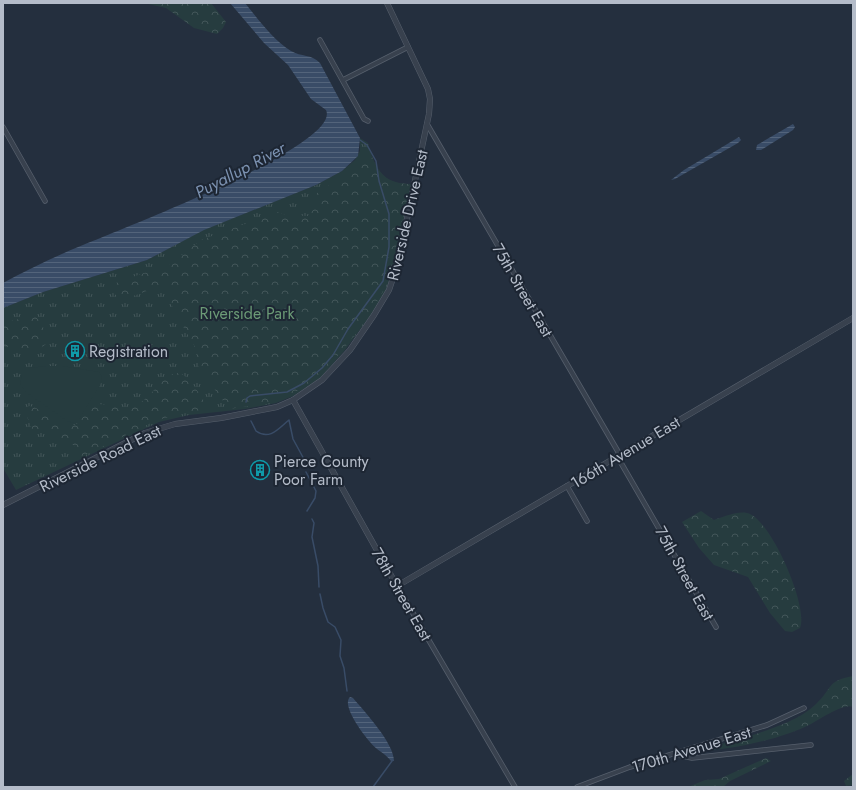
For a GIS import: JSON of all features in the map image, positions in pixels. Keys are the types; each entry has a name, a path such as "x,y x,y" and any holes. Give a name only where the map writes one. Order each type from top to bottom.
{"street":[{"name":"Riverside Drive East","path":"293,400 322,380 336,367 374,315 389,290 397,266 427,124 430,94 387,3"},
{"path":"320,40 364,119 368,121"},
{"path":"343,80 408,47"},
{"name":"75th Street East","path":"427,124 619,455 716,627"},
{"path":"3,127 45,201"},
{"name":"166th Avenue East","path":"397,586 853,318"},
{"name":"Riverside Road East","path":"3,505 124,442 162,426 244,414 277,407 293,400"},
{"name":"78th Street East","path":"293,400 397,586 515,787"},
{"path":"567,486 587,521"},
{"name":"170th Avenue East","path":"577,787 673,753 767,725 804,708"},
{"path":"673,753 692,758 811,745"}],"green space":[{"path":"144,3 211,3 226,22 217,34 194,28 166,8"},
{"name":"Riverside Park","path":"360,138 368,143 373,160 386,178 401,183 411,184 394,266 383,298 345,350 320,378 293,396 276,403 245,409 189,415 159,422 16,490 3,468 3,308 43,292 147,260 203,230 316,185 342,171 355,160 360,151"},
{"path":"372,157 386,178 403,184 411,184 387,284 357,332 330,364 301,389 286,397 266,403 229,409 199,368 195,347 173,309 168,289 153,289 124,297 118,296 111,291 111,286 118,282 170,264 201,240 278,212 286,215 308,216 313,210 312,201 314,195"},
{"path":"35,315 50,338 49,342 40,348 29,352 21,352 8,346 3,347 3,323"},
{"path":"62,366 99,372 102,377 100,385 79,419 74,423 67,421 26,392 20,384 22,375 30,368"},
{"path":"175,373 184,376 192,383 206,405 205,409 155,421 83,456 76,454 74,446 70,442 32,429 26,414 25,409 29,406 34,407 68,426 72,426 82,419 91,405 101,404 126,408 138,404 144,400 163,380"},
{"path":"701,511 714,520 743,513 747,513 756,518 766,530 786,564 799,602 801,617 800,628 792,632 785,631 770,613 748,577 714,565 699,548 682,522"},
{"path":"853,676 853,707 849,706 838,709 811,724 771,739 741,746 699,751 700,749 756,734 792,720 813,707 838,680"},
{"path":"766,758 771,761 730,781 723,787 688,787 705,780 719,779"},
{"path":"853,774 853,785 846,786 844,781"}],"water":[{"path":"230,3 245,3 266,29 284,46 295,53 314,58 320,63 360,138 358,156 342,171 316,185 204,230 147,260 43,292 3,308 3,283 63,254 222,186 264,165 299,144 322,125 326,110 311,99 288,65 264,43"},
{"path":"793,124 795,127 793,130 761,150 756,150 757,145"},
{"path":"739,137 741,140 738,143 671,180 684,170"},
{"path":"350,697 353,698 378,728 389,745 394,761 391,761 372,745 358,726 348,706"}],"waterway":[{"path":"246,402 247,398 250,396 287,392 304,383 322,368 333,355 348,329 383,281 389,247 389,214 379,181 376,161 367,145 360,140"},
{"path":"251,421 256,431 266,435 278,430 289,420 293,439 305,461"},
{"path":"306,472 316,491 315,498 307,511"},
{"path":"312,519 314,523 312,537 318,566 319,587"},
{"path":"320,594 328,622 335,627 341,640 340,656 344,668 347,691"},
{"path":"373,787 392,761"}],"place":[{"name":"Registration","path":"75,351"},
{"name":"Pierce County Poor Farm","path":"260,470"}],"water label":[{"name":"Puyallup River","path":"240,170"}]}
